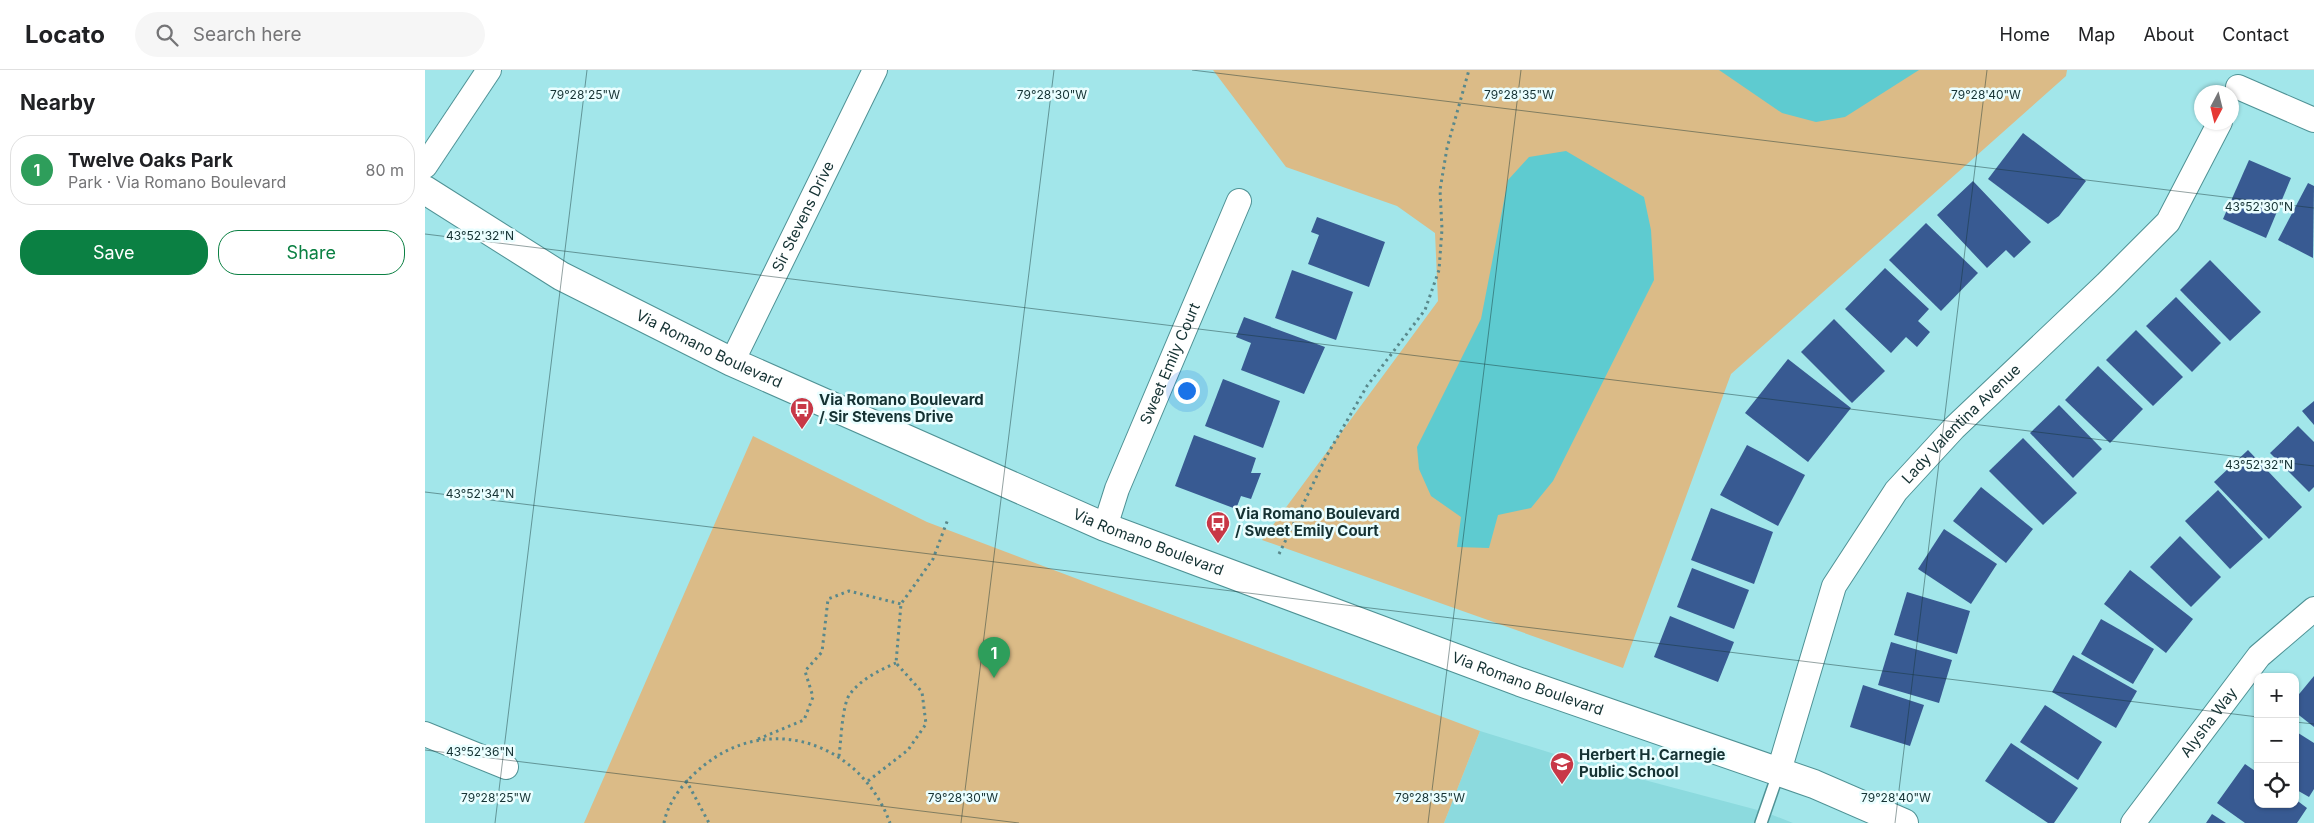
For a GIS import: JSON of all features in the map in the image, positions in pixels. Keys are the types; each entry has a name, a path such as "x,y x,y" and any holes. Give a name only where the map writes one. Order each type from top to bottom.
{"street":[{"path":"425,166 489,70"},
{"name":"Sir Stevens Drive","path":"732,362 875,70"},
{"path":"2239,86 2314,120"},
{"name":"Lady Valentina Avenue","path":"1779,771 1834,586 1896,491 1954,428 2106,284 2168,222 2216,130"},
{"name":"Via Romano Boulevard","path":"425,190 561,276 732,362 1105,527 1520,682 1779,771 1904,823"},
{"name":"Sweet Emily Court","path":"1105,527 1117,489 1239,201"},
{"name":"Alysha Way","path":"2133,823 2259,656 2314,609"},
{"path":"425,734 506,767"}],"lane":[{"path":"1761,823 1779,771"}],"path":[{"path":"1279,554 1326,457 1367,386 1425,310 1439,270 1440,190 1447,148 1469,70"},
{"path":"868,781 909,750 927,724 922,692 896,663 901,604 933,559 948,519"},
{"path":"664,823 666,815 686,780 718,754 804,720 813,697 805,671 822,652 828,599 849,591 901,604"},
{"path":"839,756 843,722 849,695 873,673 896,663"},
{"path":"757,740 785,739 813,744 839,756 868,781 883,804 890,823"},
{"path":"686,780 709,823"}],"shaded area":[{"path":"1213,70 2067,70 2066,76 1731,374 1623,668 1262,540 1438,301 1435,233 1397,206 1286,167"},
{"path":"1719,70 1919,70 1845,117 1816,122 1782,113"},
{"path":"1566,151 1644,197 1651,230 1654,280 1553,481 1531,508 1498,515 1489,548 1457,547 1461,517 1431,496 1419,469 1417,447 1481,319 1508,180 1529,157"},
{"path":"753,436 927,522 1480,731 1444,823 584,823"},
{"name":"Herbert H. Carnegie Public School","path":"1480,731 1603,769 1765,812 1793,823 1444,823"}],"building":[{"path":"2023,133 2086,181 2059,216 2048,224 1988,179"},
{"path":"2249,160 2291,178 2266,238 2223,219"},
{"path":"1973,181 2031,242 2014,258 2006,250 1987,268 1937,215"},
{"path":"2308,183 2314,186 2313,258 2278,240"},
{"path":"1317,217 1385,242 1369,287 1308,264 1319,235 1311,232"},
{"path":"1926,223 1978,273 1941,311 1889,260"},
{"path":"2210,260 2261,312 2230,341 2180,290"},
{"path":"1885,268 1929,309 1918,321 1930,332 1917,347 1906,337 1891,353 1845,309"},
{"path":"1292,270 1353,292 1336,340 1275,318"},
{"path":"2176,297 2221,343 2192,372 2146,326"},
{"path":"1244,317 1325,347 1304,394 1241,370 1251,343 1236,337"},
{"path":"1834,319 1885,371 1852,403 1801,352"},
{"path":"2136,330 2183,377 2153,406 2106,360"},
{"path":"1788,359 1851,408 1808,462 1745,413"},
{"path":"2098,366 2143,409 2110,443 2065,400"},
{"path":"1223,379 1280,401 1263,448 1205,426"},
{"path":"2314,401 2314,425 2302,411"},
{"path":"2059,405 2102,449 2073,478 2030,433"},
{"path":"2298,426 2314,442 2314,487 2309,492 2270,453"},
{"path":"1194,435 1256,458 1251,473 1261,473 1251,499 1241,496 1236,509 1175,486"},
{"path":"2023,438 2077,493 2043,525 1989,471"},
{"path":"1747,445 1805,475 1778,526 1720,495"},
{"path":"2248,450 2302,507 2269,539 2214,482"},
{"path":"1981,487 2033,529 2006,563 1953,521"},
{"path":"2218,490 2263,539 2230,569 2185,521"},
{"path":"1711,508 1773,532 1754,584 1691,560"},
{"path":"1944,529 1997,564 1971,604 1918,569"},
{"path":"2180,536 2221,577 2191,607 2150,567"},
{"path":"1692,568 1749,590 1734,629 1677,607"},
{"path":"2130,570 2193,619 2166,653 2104,604"},
{"path":"1907,592 1970,611 1957,654 1894,635"},
{"path":"1670,616 1734,642 1718,682 1654,657"},
{"path":"2101,619 2154,649 2133,684 2081,654"},
{"path":"1891,642 1952,660 1939,703 1878,685"},
{"path":"2073,655 2137,691 2116,728 2052,692"},
{"path":"2314,676 2314,727 2299,715 2299,694"},
{"path":"1863,685 1924,705 1910,746 1850,727"},
{"path":"2045,705 2102,742 2078,780 2020,742"},
{"path":"2299,734 2314,743 2314,789 2309,797 2299,791"},
{"path":"2011,743 2078,788 2054,823 2048,823 1985,781"},
{"path":"2245,764 2254,770 2254,808 2299,808 2299,802 2307,808 2297,823 2245,823 2217,803"},
{"path":"2212,814 2226,823 2206,823"}],"place":[{"name":"Via Romano Boulevard / Sir Stevens Drive","path":"802,430"},
{"name":"Via Romano Boulevard / Sweet Emily Court","path":"1218,544"},
{"name":"Twelve Oaks Park","path":"994,678"},
{"name":"Herbert H. Carnegie Public School","path":"1562,785"}]}
